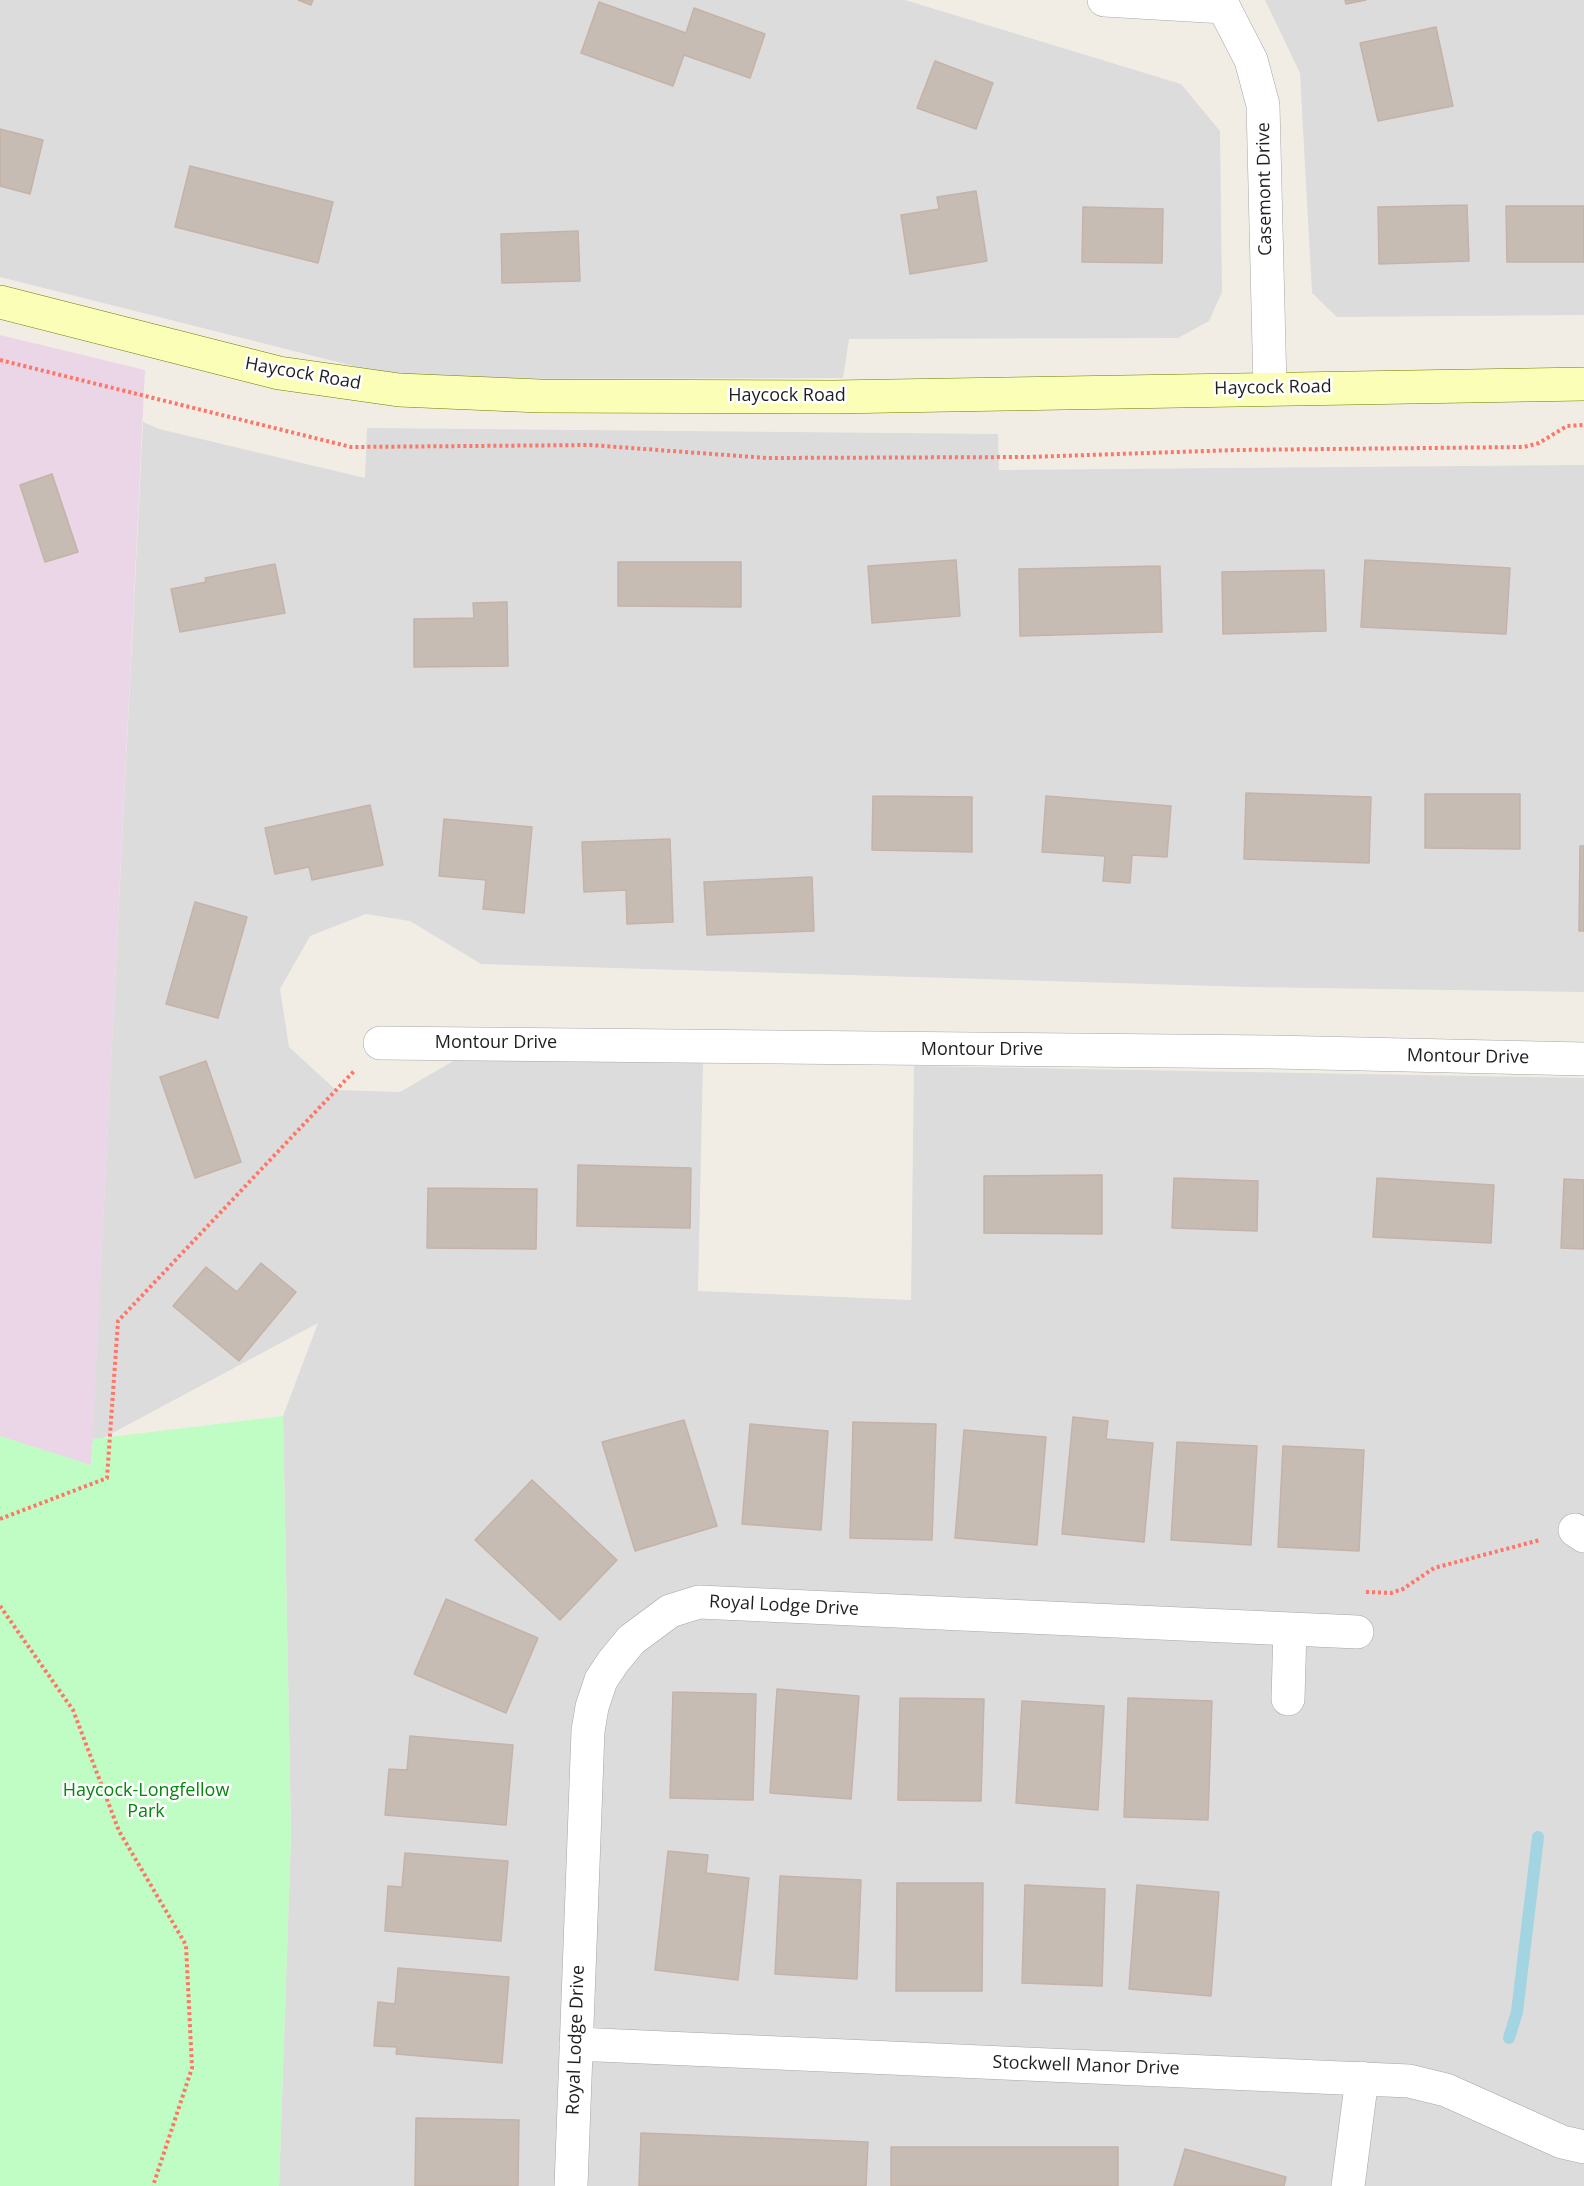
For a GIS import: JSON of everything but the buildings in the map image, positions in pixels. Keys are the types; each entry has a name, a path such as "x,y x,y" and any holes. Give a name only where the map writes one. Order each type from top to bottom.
{"main road":[{"name":"Haycock Road","path":"0,302 279,373 399,390 540,396 834,397 1584,384"}],"street":[{"path":"1104,0 1222,3"},
{"name":"Casemont Drive","path":"1222,3 1251,60 1263,105 1270,388"},
{"name":"Montour Drive","path":"380,1043 1272,1052 1584,1059"},
{"name":"Royal Lodge Drive","path":"570,2186 588,1731 592,1707 601,1680 613,1662 631,1640 670,1611 699,1602 1358,1632"},
{"path":"1288,1699 1290,1629"},
{"name":"Stockwell Manor Drive","path":"576,2044 1414,2082 1446,2090 1562,2142 1584,2148"},
{"path":"1348,2186 1362,2078"}],"path":[{"path":"0,360 351,447 590,446 767,458 1029,457 1236,450 1524,447 1539,443 1567,426 1584,425"},
{"path":"0,1519 107,1478 118,1321 326,1104 380,1043"},
{"path":"1366,1592 1397,1591 1434,1568 1454,1561 1580,1533"},
{"path":"0,1606 73,1710 119,1831 186,1945 192,2068 153,2186"}],"shaded area":[{"path":"0,0 905,0 1181,84 1220,131 1222,292 1209,321 1178,338 849,339 843,378 405,379 0,277"},
{"path":"1265,0 1584,0 1584,315 1337,317 1312,293 1300,73"},
{"path":"0,335 145,370 91,1470 0,1446"},
{"path":"143,422 159,429 365,478 367,428 998,434 999,470 1584,465 1584,992 1250,987 481,964 410,921 366,914 310,936 280,989 289,1047 336,1090 400,1092 467,1053 703,1061 698,1291 911,1300 914,1066 1584,1078 1584,2186 279,2186 291,1834 283,1416 318,1323 92,1444"}],"green space":[{"name":"Haycock-Longfellow Park","path":"283,1416 291,1834 279,2186 0,2186 0,1436 91,1465 93,1439"}],"waterway":[{"path":"1509,2038 1517,2012 1538,1837"}]}
